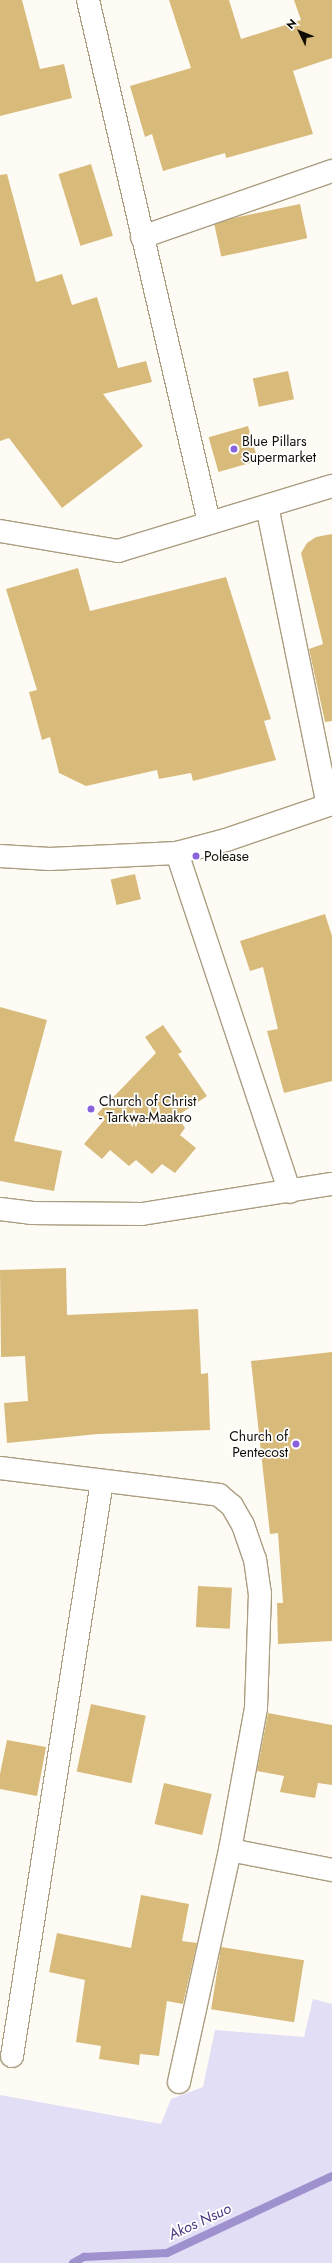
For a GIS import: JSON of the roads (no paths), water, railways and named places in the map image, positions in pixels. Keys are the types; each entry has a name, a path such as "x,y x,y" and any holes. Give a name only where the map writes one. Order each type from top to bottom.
{"street":[{"path":"88,0 209,522"},
{"path":"142,237 332,171"},
{"path":"0,531 118,550 332,486"},
{"path":"0,856 50,859 177,853 226,840 330,805 267,506"},
{"path":"177,853 290,1192"},
{"path":"0,1210 31,1213 142,1214 290,1192 332,1184"},
{"path":"0,1468 219,1495 232,1506 243,1525 255,1559 260,1593 256,1708 230,1850 179,2082"},
{"path":"12,2056 102,1481"},
{"path":"230,1850 332,1870"}],"waterway":[{"name":"Akos Nsuo","path":"73,2263 84,2257 167,2253 332,2176"}],"place":[{"name":"Blue Pillars Supermarket","path":"234,449"},
{"name":"Polease","path":"196,856"},
{"name":"Church of Christ - Tarkwa-Maakro","path":"91,1109"},
{"name":"Church of Pentecost","path":"296,1444"}]}
